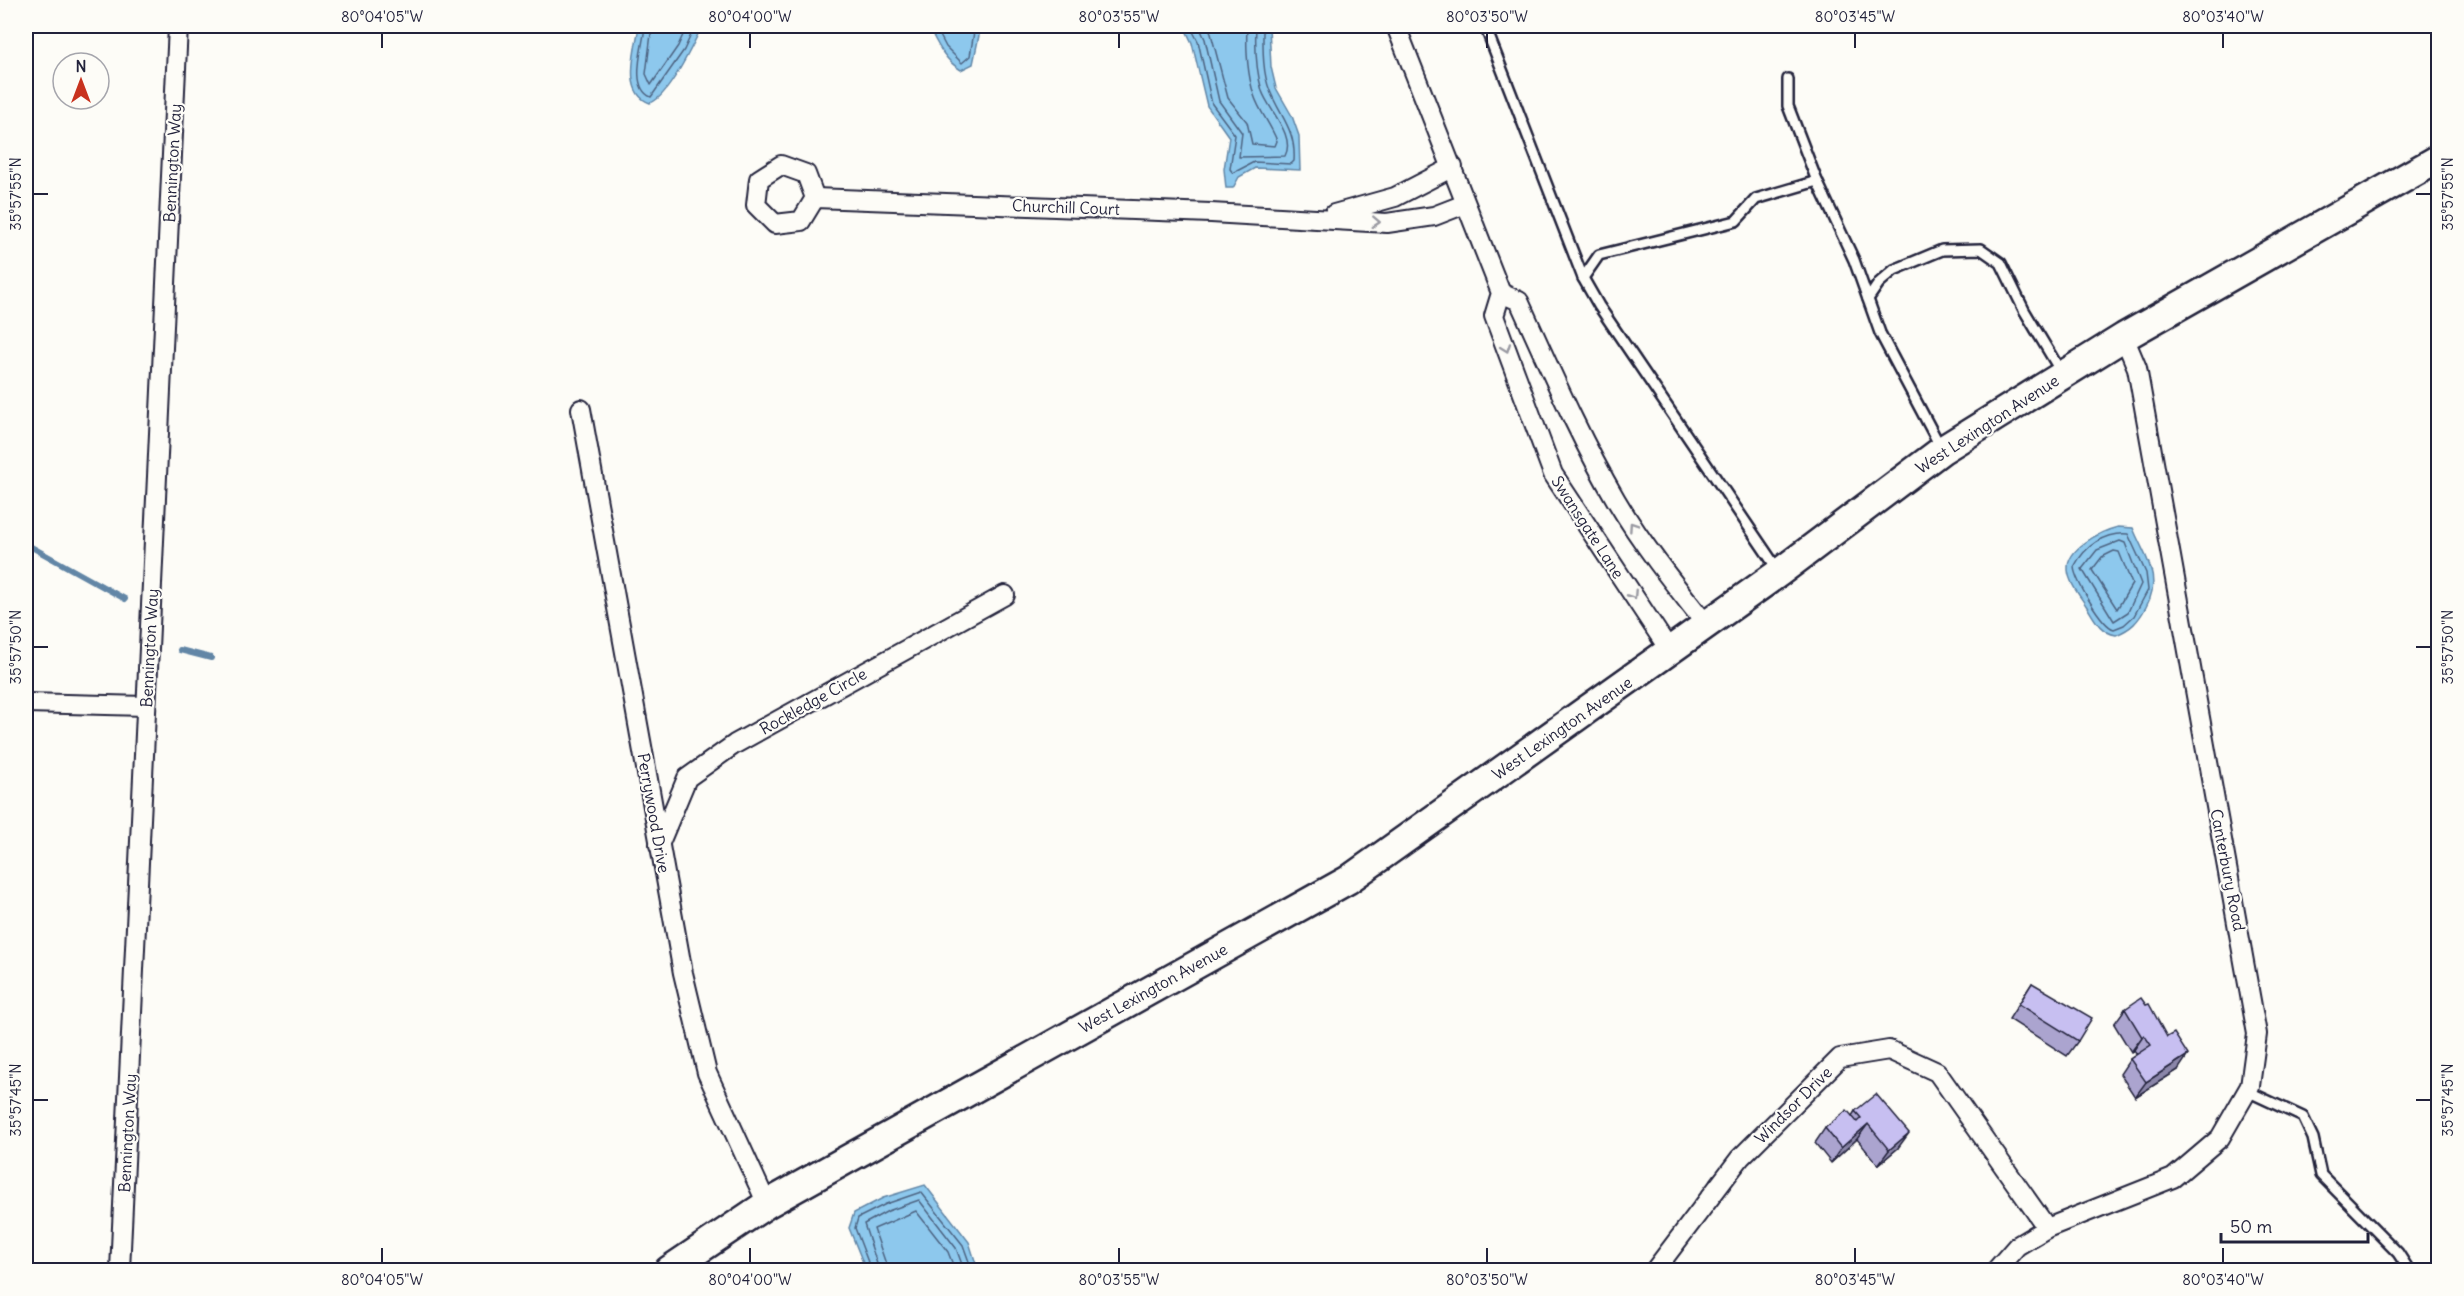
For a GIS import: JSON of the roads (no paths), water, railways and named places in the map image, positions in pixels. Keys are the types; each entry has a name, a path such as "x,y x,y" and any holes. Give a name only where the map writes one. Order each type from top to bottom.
{"street":[{"name":"Bennington Way","path":"120,1270 178,26"},
{"path":"1396,26 1501,293 1519,302 1568,408 1616,501 1666,573 1705,623"},
{"name":"West Lexington Avenue","path":"669,1270 767,1204 1348,880 1670,651 1705,623 1780,572 1942,450 2124,337 2439,159"},
{"name":"Churchill Court","path":"1317,219 1395,197 1453,167"},
{"name":"Churchill Court","path":"815,198 1387,223 1434,216 1465,204"},
{"name":"Swansgate Lane","path":"1501,293 1494,316 1553,474 1670,651"},
{"name":"Canterbury Road","path":"1996,1270 2017,1246 2047,1228 2173,1178 2220,1138 2247,1091 2257,1034 2202,739 2137,368 2124,337"},
{"name":"Perrywood Drive","path":"581,409 682,972 707,1073 767,1204"},
{"name":"Rockledge Circle","path":"659,845 687,778 735,744 1005,595"},
{"path":"26,703 146,706"},
{"name":"Windsor Drive","path":"1655,1270 1740,1158 1840,1058 1889,1050 1937,1072 2047,1228"}],"lane":[{"path":"1485,26 1583,278 1599,306 1780,572"},
{"path":"1788,80 1788,106 1817,181 1854,260 1880,333 1942,450"},
{"path":"1583,278 1599,255 1736,221 1756,199 1817,181"},
{"path":"1868,299 1879,283 1894,270 1942,250 1981,249 2001,263 2024,310 2063,375"},
{"path":"2247,1091 2303,1117 2313,1138 2321,1175 2398,1253 2409,1270"}],"water":[{"path":"639,26 702,26 672,81 657,99 650,103 641,98 633,80 632,69"},
{"path":"928,26 981,26 973,64 961,70 955,66 942,51"},
{"path":"1184,26 1269,26 1271,67 1276,88 1292,116 1299,136 1300,170 1255,168 1239,177 1233,188 1226,188 1224,169 1229,137 1207,106 1192,43"},
{"path":"2118,527 2133,528 2147,558 2153,576 2153,586 2151,596 2140,617 2126,630 2116,635 2106,631 2095,621 2073,585 2068,570 2069,562 2079,548 2103,532"},
{"path":"925,1185 969,1242 978,1270 866,1270 849,1228 854,1213 883,1198"}],"waterway":[{"path":"26,544 125,599"},
{"path":"180,650 211,658"}]}
